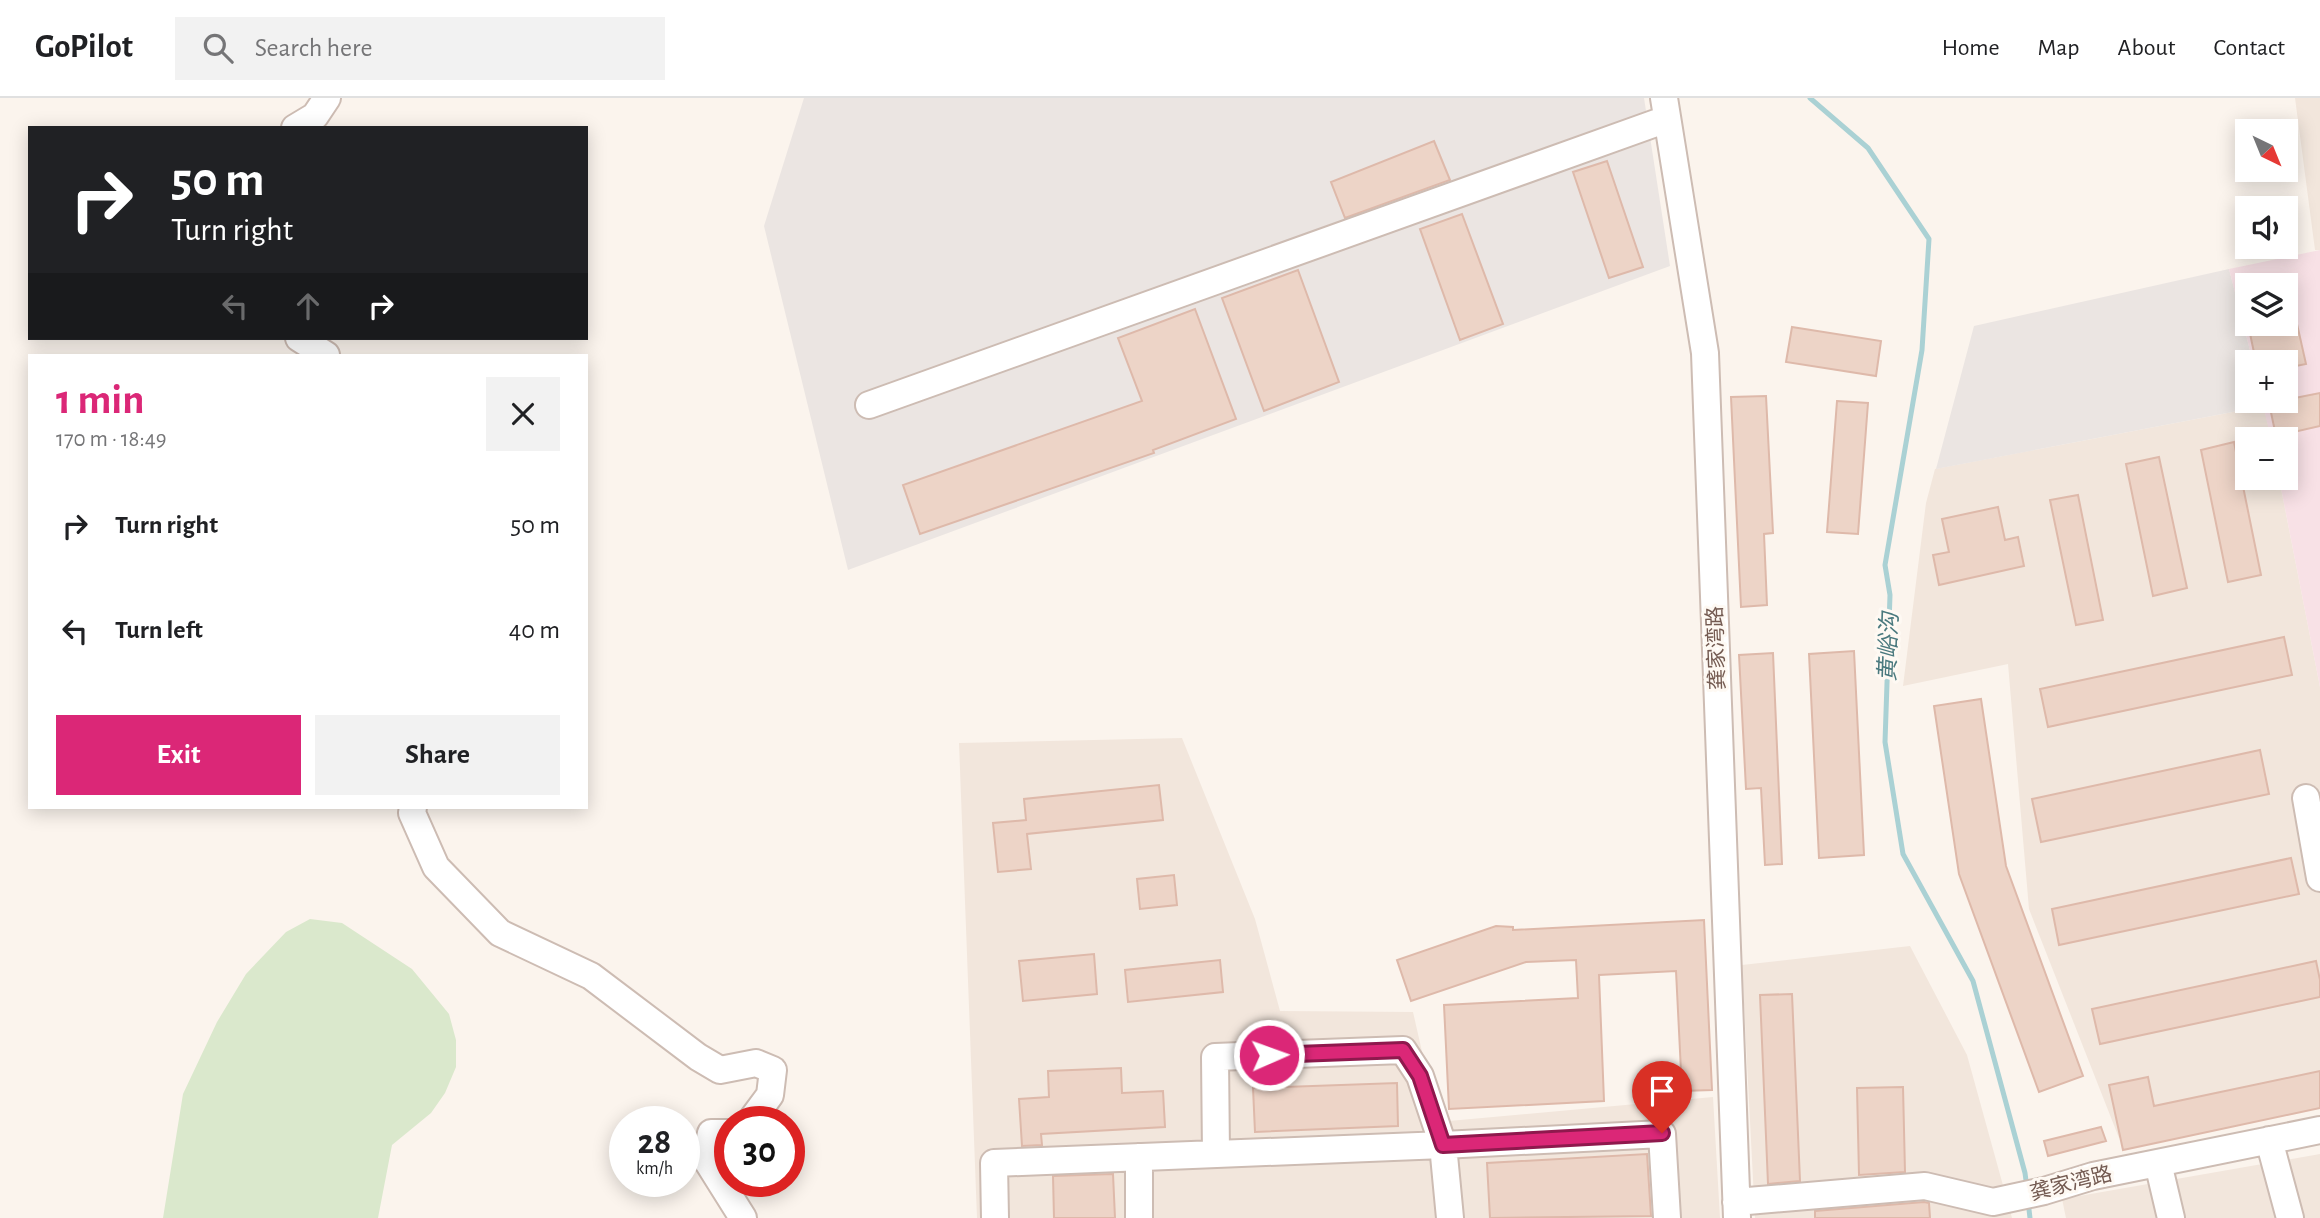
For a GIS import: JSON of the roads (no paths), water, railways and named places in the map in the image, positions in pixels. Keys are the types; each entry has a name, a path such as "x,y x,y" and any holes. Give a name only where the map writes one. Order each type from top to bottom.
{"street":[{"path":"299,126 315,116 327,98"},
{"path":"869,405 1665,108"},
{"name":"龚家湾路","path":"1665,108 1706,353 1736,1210 1925,1186 1993,1202 2044,1192 2093,1176 2320,1130"},
{"path":"302,340 324,354"},
{"path":"2306,798 2320,877"},
{"path":"413,809 412,813 436,867 500,933 591,976 698,1057 720,1070 756,1063 773,1070 770,1095 762,1106"},
{"path":"1216,1154 1215,1058 1403,1050 1420,1076 1443,1145 1450,1218"},
{"path":"714,1133 711,1133 706,1159 714,1172"},
{"path":"995,1218 993,1163 1443,1145 1662,1133 1667,1218"},
{"path":"2269,1140 2290,1218"},
{"path":"1139,1157 1139,1218"},
{"path":"2158,1163 2171,1218"},
{"path":"730,1197 743,1218"}],"waterway":[{"name":"黄峪沟","path":"1810,98 1868,148 1929,239 1922,350 1885,565 1890,595 1885,742 1903,854 1973,981 2027,1188"},
{"name":"黄峪沟","path":"2028,1201 2030,1218"}]}
